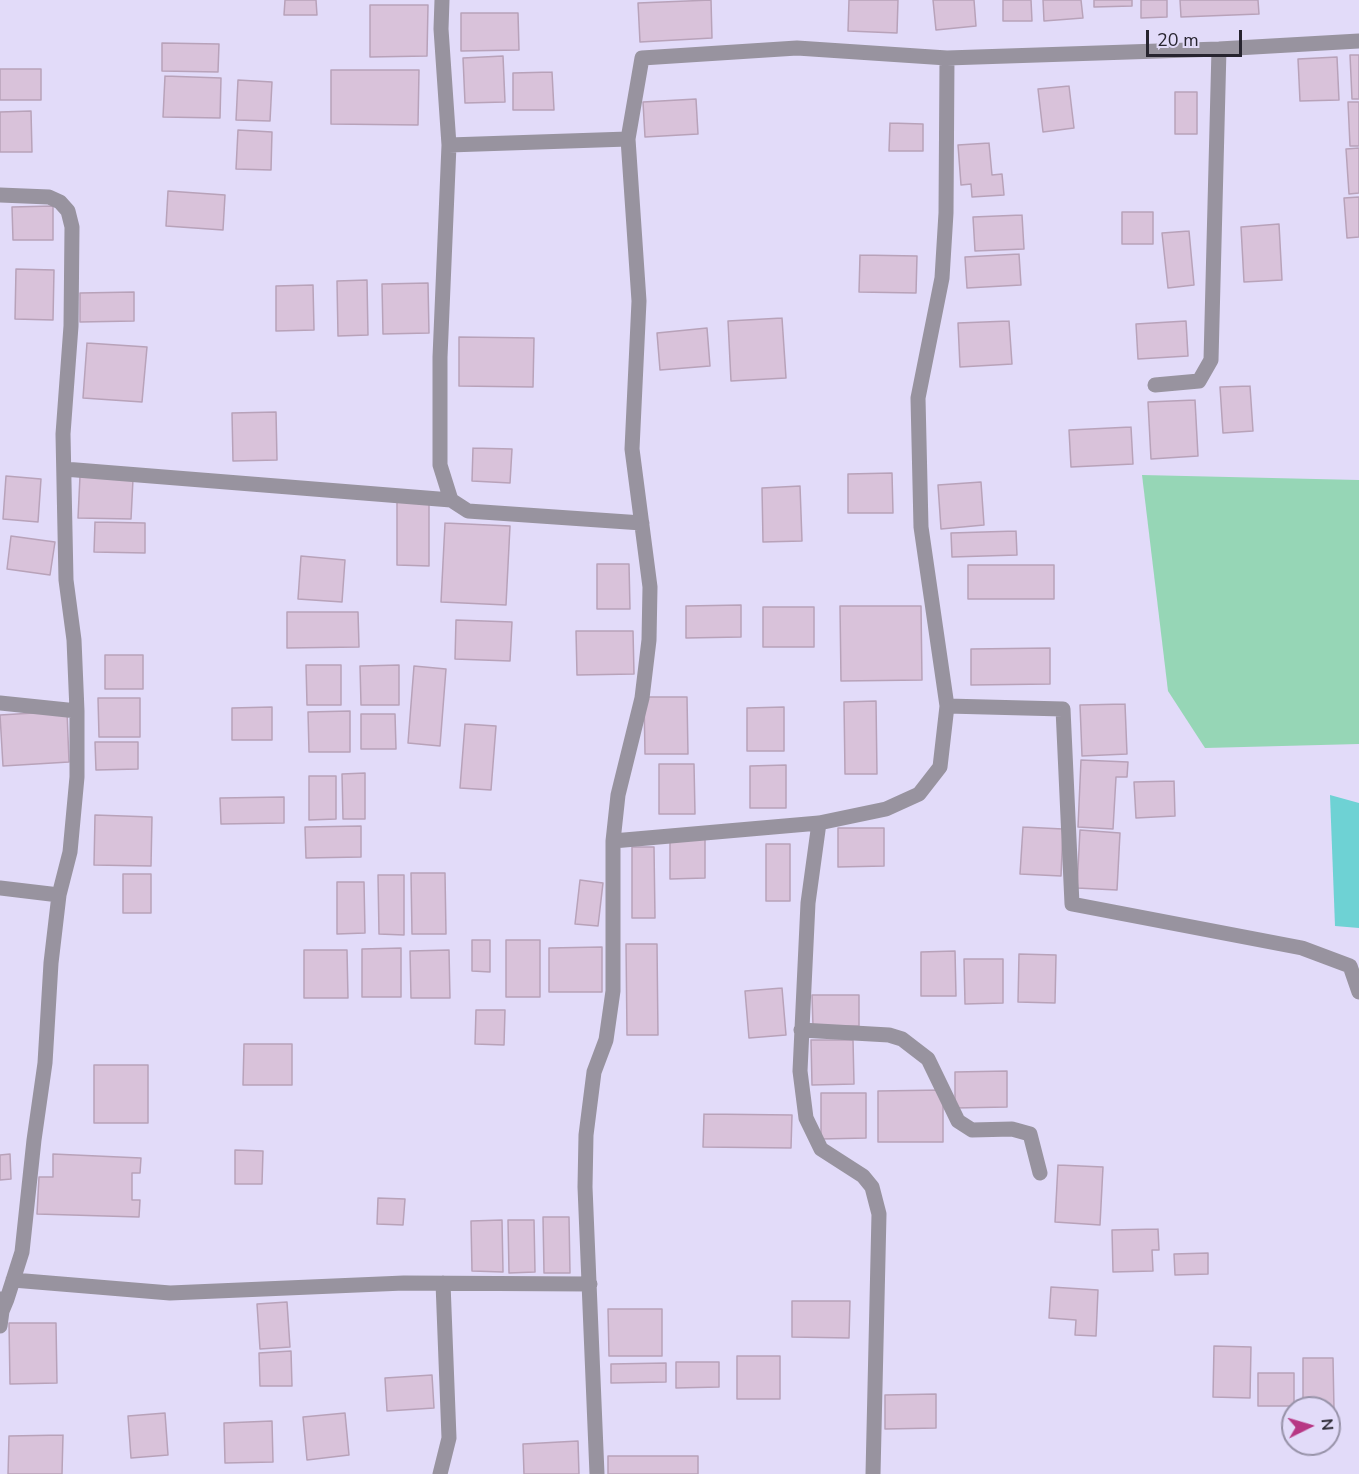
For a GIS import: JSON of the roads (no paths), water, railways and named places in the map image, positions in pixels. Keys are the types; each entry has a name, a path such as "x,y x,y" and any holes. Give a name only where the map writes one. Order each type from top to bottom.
{"street":[{"path":"442,0 441,29 449,145 440,368 440,465 451,500"},
{"path":"597,1474 585,1187 586,1135 594,1072 606,1040 613,991 613,842 618,795 642,698 650,640 650,586 632,449 639,301 628,139 642,58 797,48 947,58 1219,49 1359,41"},
{"path":"1155,385 1199,381 1211,360 1219,49"},
{"path":"613,842 819,823 886,809 919,795 940,766 947,706 921,527 918,398 942,278 946,213 947,58"},
{"path":"449,145 628,139"},
{"path":"0,195 49,197 60,202 68,211 72,227 71,327 63,434 66,580 74,640 77,711 77,777 71,841 59,895 51,963 45,1063 22,1252 4,1299 0,1326"},
{"path":"64,469 451,500 468,511 642,523"},
{"path":"0,703 77,711"},
{"path":"947,706 1063,710 1072,904 1302,948 1350,966 1359,992"},
{"path":"819,823 808,903 800,1071 806,1118 821,1149 863,1176 872,1187 879,1214 873,1474"},
{"path":"0,888 59,895"},
{"path":"801,1030 889,1035 902,1039 928,1059 958,1121 972,1130 1012,1129 1030,1134 1040,1173"},
{"path":"13,1280 170,1293 443,1283 590,1284"},
{"path":"440,1474 448,1438 443,1283"}]}
